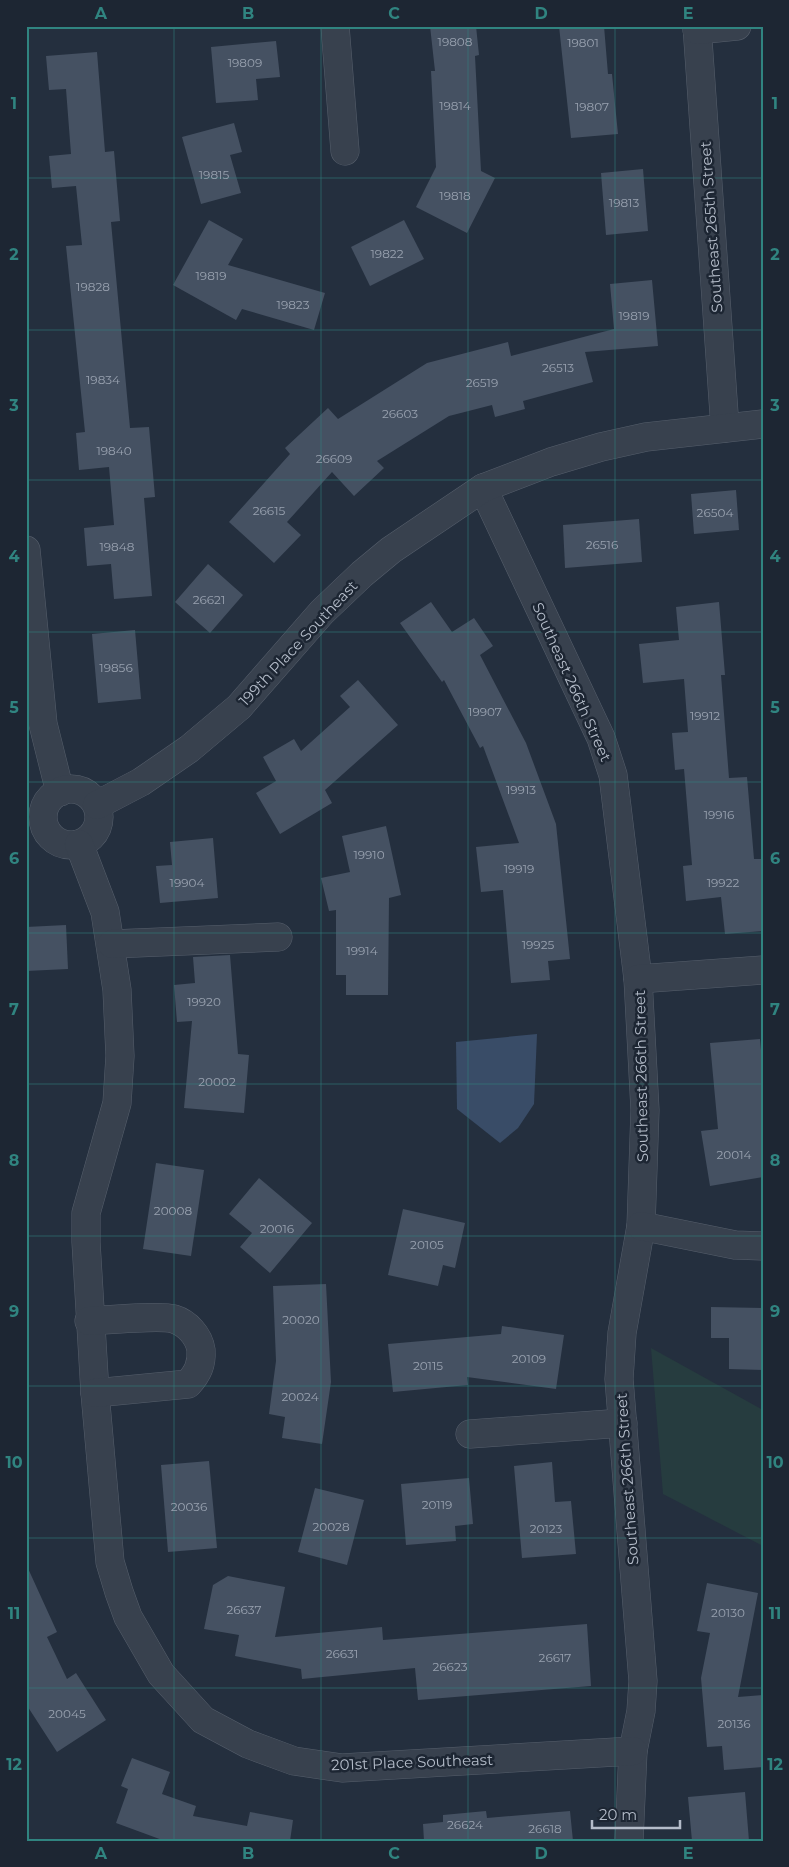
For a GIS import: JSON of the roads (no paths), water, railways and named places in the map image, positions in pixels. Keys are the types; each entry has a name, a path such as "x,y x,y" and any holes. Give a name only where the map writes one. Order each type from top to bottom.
{"street":[{"path":"335,26 345,151"},
{"path":"697,28 737,26"},
{"name":"Southeast 265th Street","path":"697,28 725,428"},
{"name":"199th Place Southeast","path":"97,805 141,782 189,749 239,707 322,612 362,574 391,550 483,488 551,462 601,447 646,437 763,424"},
{"name":"Southeast 266th Street","path":"483,488 601,738 613,775 638,979 645,1110 642,1226 622,1334 619,1379 643,1681 641,1711 633,1751 629,1841"},
{"path":"26,550 43,724 60,792"},
{"path":"69,789 80,791 90,797 97,805 98,827 92,836 78,844 62,844 52,838 36,834 43,819 44,808 50,798 60,792 69,789"},
{"name":"201st Place Southeast","path":"78,844 105,912 112,944 117,990 120,1056 117,1103 86,1213 95,1392 110,1562 119,1592 143,1646 161,1674 203,1720 248,1744 294,1761 342,1768 633,1751"},
{"path":"112,944 278,937"},
{"path":"638,979 763,970"},
{"path":"642,1226 735,1245 763,1246"},
{"path":"90,1321 173,1319 186,1325 195,1335 200,1347 201,1364 196,1375 188,1384 95,1392"},
{"path":"470,1434 623,1423"}],"water":[{"path":"537,1034 534,1104 518,1128 500,1143 457,1109 456,1042"}]}
